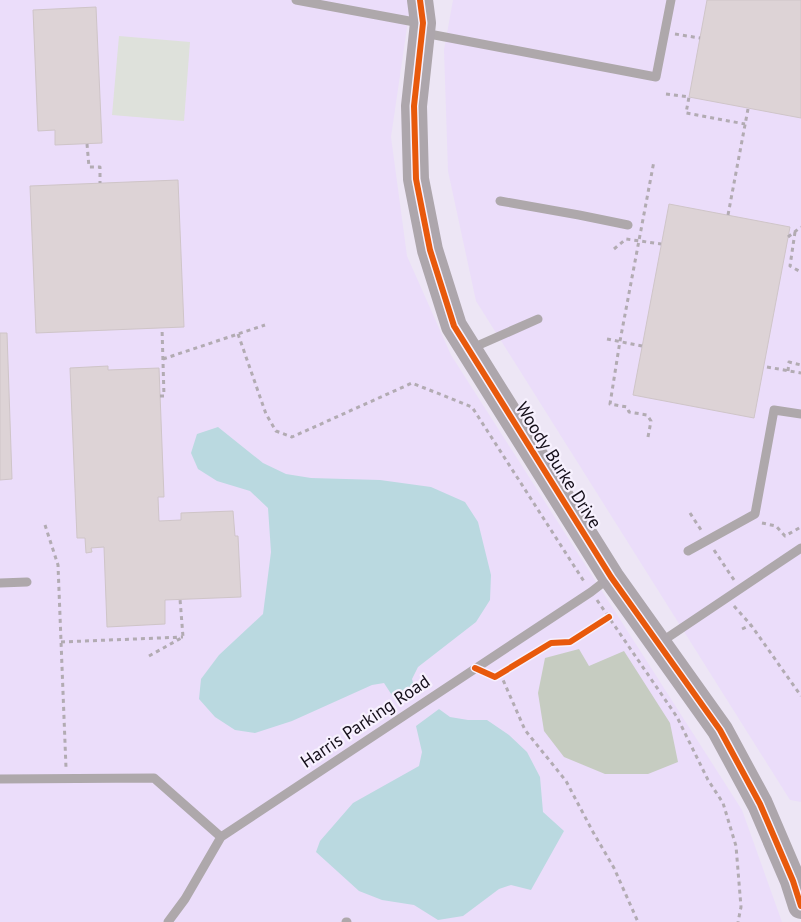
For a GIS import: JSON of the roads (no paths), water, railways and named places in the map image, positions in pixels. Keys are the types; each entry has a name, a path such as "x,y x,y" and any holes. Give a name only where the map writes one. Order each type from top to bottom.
{"street":[{"name":"Woody Burke Drive","path":"434,0 421,19 414,106 416,179 430,250 454,326 469,349 601,584 658,644 720,730 760,804 793,881 801,906"}],"lane":[{"path":"296,0 421,19 656,77 671,0"},
{"path":"500,201 628,225"},
{"path":"469,349 538,319"},
{"path":"688,551 755,514 774,410 801,414"},
{"path":"658,644 801,548"},
{"path":"0,583 27,582"},
{"name":"Harris Parking Road","path":"168,922 185,899 221,837 601,584"},
{"path":"0,779 154,778 221,837"}]}
